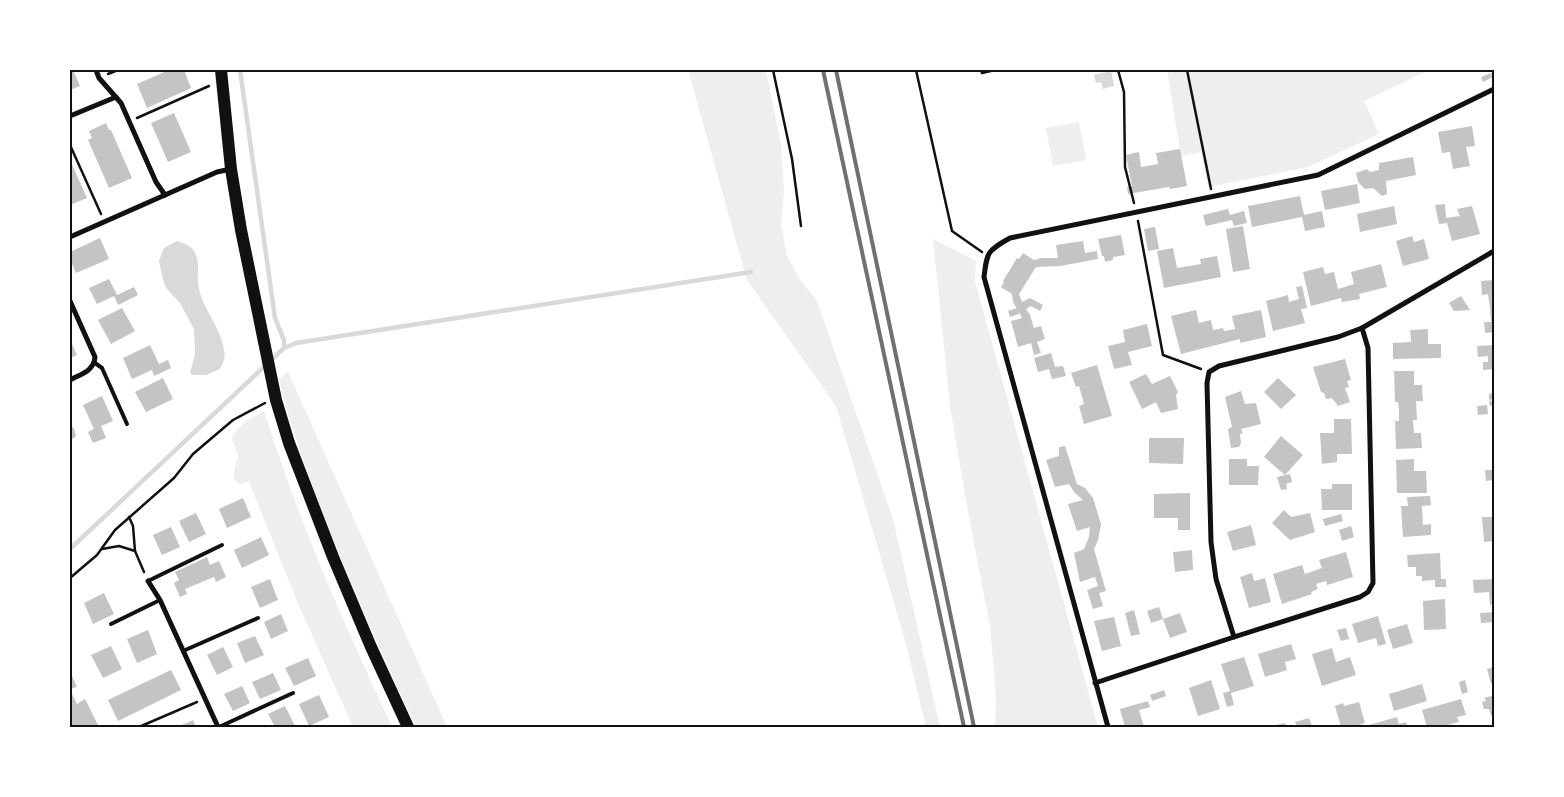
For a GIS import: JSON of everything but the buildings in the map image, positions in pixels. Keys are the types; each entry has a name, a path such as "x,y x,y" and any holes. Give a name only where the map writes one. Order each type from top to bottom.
{"main road":[{"path":"220,70 231,169 241,230 264,350 276,400 289,443 333,557 408,727"}],"street":[{"path":"96,70 99,78 121,103 156,182 165,195"},
{"path":"1108,727 984,278 987,255 995,246 1010,238 1212,195 1318,175 1494,89"},
{"path":"70,116 116,97"},
{"path":"70,237 217,172 231,169"},
{"path":"1234,637 1216,579 1211,542 1207,383 1209,372 1218,366 1338,338 1362,328 1494,251"},
{"path":"70,301 95,357 95,363 91,369 70,380"},
{"path":"1095,683 1360,597 1368,592 1373,583 1368,348 1362,328"},
{"path":"148,580 160,600 218,727"}],"lane":[{"path":"95,363 102,368 127,424"},
{"path":"148,580 222,545"},
{"path":"111,624 160,600"},
{"path":"183,651 258,618"},
{"path":"218,727 293,693"}],"path":[{"path":"773,70 792,159 801,226"},
{"path":"916,70 952,230 987,255"},
{"path":"982,70 982,73 995,70"},
{"path":"1118,70 1124,92 1125,166 1136,211 1163,355 1209,372"},
{"path":"1186,70 1212,195"},
{"path":"129,122 209,86"},
{"path":"70,145 104,222"},
{"path":"70,578 98,555 115,530 174,478 193,454 233,420 276,400"},
{"path":"129,517 133,526 135,551 148,580"},
{"path":"101,550 119,546 135,551"},
{"path":"139,727 205,699"}],"shaded area":[{"path":"688,70 766,70 781,144 784,192 781,224 787,256 801,281 817,301 893,519 940,727 926,727 906,644 836,406 747,280"},
{"path":"1167,70 1429,70 1364,101 1379,134 1308,167 1208,187 1201,152 1181,156"},
{"path":"1111,71 1114,86 1103,89 1101,82 1096,83 1094,75"},
{"path":"1079,122 1086,160 1053,166 1046,128"},
{"path":"933,239 976,261 975,281 1098,727 995,727 996,696 990,626 950,406"},
{"path":"177,241 186,244 196,255 201,297 216,327 225,355 220,369 206,375 192,375 190,373 195,354 194,329 180,303 167,289 160,266 159,261 164,248"},
{"path":"288,372 447,727 416,727 379,647 310,480 288,414 279,379"},
{"path":"264,411 307,532 392,727 353,727 297,601 249,482 240,484 234,479 238,456 232,438 245,422"}],"waterway":[{"path":"240,70 275,318 284,340 284,348"},
{"path":"70,549 284,348 296,343 751,272"}],"railway":[{"path":"823,70 964,727"},
{"path":"836,70 974,727"}]}
